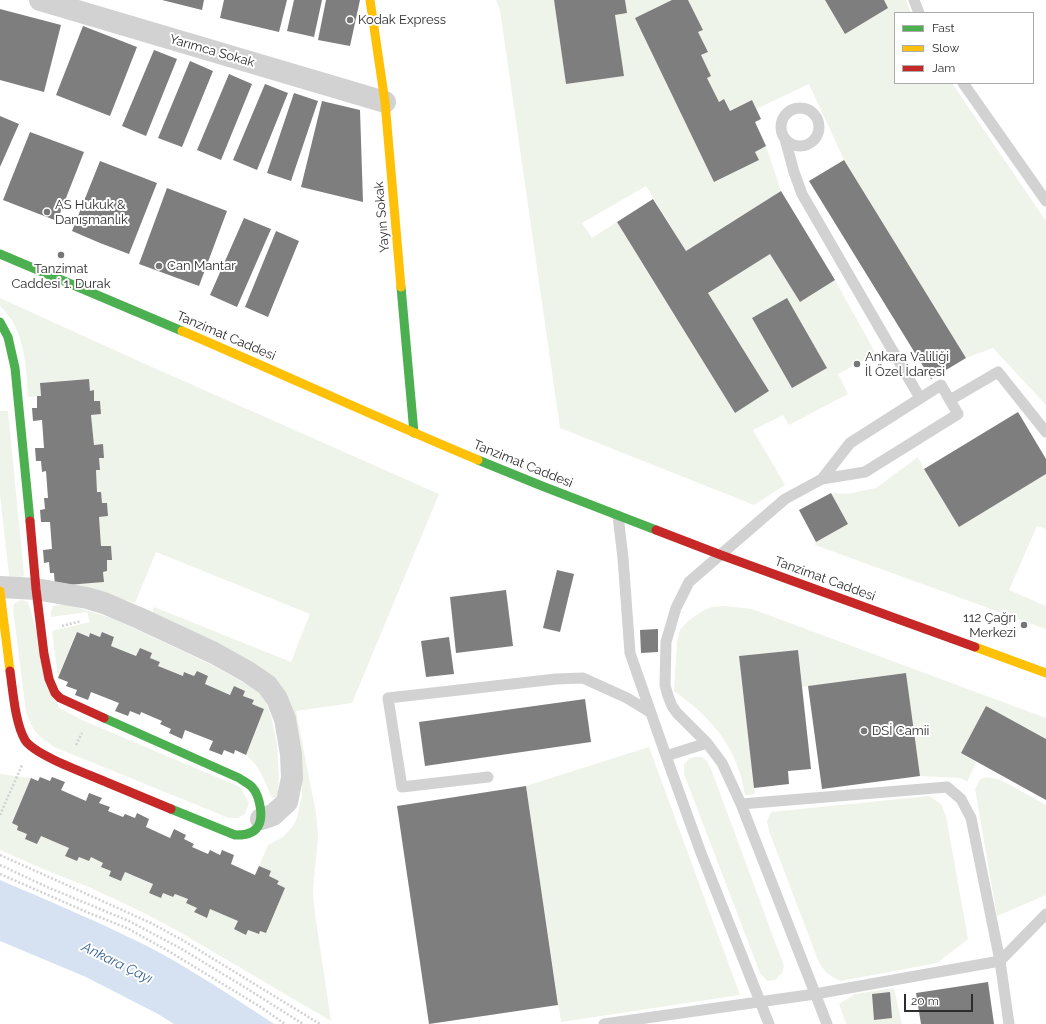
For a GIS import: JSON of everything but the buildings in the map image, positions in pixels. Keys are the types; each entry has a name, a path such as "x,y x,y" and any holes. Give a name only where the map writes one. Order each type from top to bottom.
{"street":[{"name":"Yarımca Sokak","path":"40,0 385,102"},
{"name":"Yayın Sokak","path":"370,0 385,102 414,433"},
{"name":"Tanzimat Caddesi","path":"0,254 309,386 414,433 542,486 721,555 854,602 1046,673"},
{"path":"0,322 8,337 15,368 36,589 44,654 49,679 55,693 60,698 239,778 247,783 253,788 259,800 261,820 256,829 245,835 235,835 63,764 39,751 26,741 21,730 14,702 0,591"},
{"path":"0,587 36,589 87,598 104,603 214,653 248,672 267,686 277,699 285,719 291,754 292,778 288,802 273,815 261,820"}],"lane":[{"path":"914,0 919,12"},
{"path":"964,84 1046,201"},
{"path":"785,139 802,194 920,398"},
{"path":"950,400 998,372 1046,432"},
{"path":"822,479 850,443 941,385 958,414 865,472 822,479 785,499 689,582 676,608 666,642 666,685 672,706 707,743 722,763 741,804 827,1024"},
{"path":"618,516 623,558 630,653 701,853 769,1024"},
{"path":"488,777 402,787 388,698 556,679 583,678 627,698 650,712"},
{"path":"666,756 707,743"},
{"path":"741,804 947,787 962,799 971,818 1000,961 1009,1024"},
{"path":"604,1024 815,994 1000,961 1046,914"}],"path":[{"path":"74,749 84,728"},
{"path":"0,815 24,761"},
{"path":"0,855 151,923 184,941 320,1024"},
{"path":"0,865 129,922 180,948 303,1024"},
{"path":"0,874 127,928 253,1002 286,1024"}],"shaded area":[{"path":"496,0 554,0 566,84 624,76 615,15 627,13 625,0 672,0 715,182 759,160 755,152 766,146 781,191 686,251 646,186 582,223 592,238 617,222 735,413 769,391 708,293 770,254 800,302 835,280 876,354 838,374 848,394 789,425 783,415 753,430 785,485 754,505 560,428 500,10"},
{"path":"688,0 906,0 911,12 894,12 894,84 953,84 1046,221 1046,405 993,348 966,358 844,160 809,84 756,109 752,100 730,111 724,100 719,102 707,78 701,55 708,52 698,32 703,30"},
{"path":"0,298 439,494 352,703 296,711 316,813 318,836 313,893 331,1021 176,930 142,912 91,888 0,850 0,774 31,778 12,823 18,826 17,830 27,834 25,839 37,843 41,836 69,848 65,856 77,861 79,857 91,857 103,863 102,867 111,871 110,876 121,881 125,872 153,884 149,893 161,898 163,893 173,897 175,894 188,899 187,903 197,908 195,913 206,918 210,909 238,921 246,934 248,930 258,934 260,931 266,933 285,888 277,884 279,881 269,876 271,871 259,866 268,845 283,837 293,826 297,818 302,796 302,778 290,712 152,614 154,607 291,662 310,614 156,552 135,603 92,590 67,585 104,582 103,572 107,571 107,560 112,559 111,546 101,546 99,517 108,516 107,503 102,503 97,492 96,470 100,469 99,458 104,458 103,444 94,445 91,415 101,414 100,401 94,401 94,391 90,391 89,379 40,383 41,396 28,397 23,348 15,325 0,306"},
{"path":"0,411 8,411 24,575 17,578 10,577 9,575 0,495"},
{"path":"918,457 959,527 1046,474 1046,529 1037,526 1009,590 1046,606 1046,629 815,545 816,542 848,524 831,493 847,494 876,488"},
{"path":"22,600 28,602 59,708 82,720 240,787 249,803 245,814 238,818 229,818 54,747 40,736 33,729 26,712 13,609 14,604"},
{"path":"66,604 114,619 210,664 257,690 266,703 271,716 277,744 279,778 278,793 276,797 271,797 262,774 246,755 264,709 252,704 254,700 243,696 245,691 234,686 230,695 205,684 208,676 197,671 194,676 185,672 183,676 158,666 160,662 150,658 151,653 140,648 136,656 111,646 114,637 103,632 100,637 91,633 89,637 76,632 58,678 52,631 90,622 87,612 51,617 53,606"},
{"path":"724,606 752,609 1046,718 1046,739 986,706 961,753 976,762 967,782 961,778 920,776 906,673 802,687 798,650 739,656 755,794 745,795 738,769 732,753 726,743 703,714 674,691 677,642 680,630 688,621 704,610 712,607"},
{"path":"649,747 740,995 561,1022 526,786"},
{"path":"694,757 702,757 707,761 711,769 784,966 782,973 775,980 767,981 760,973 684,774 684,764 689,759"},
{"path":"987,777 1001,780 1046,805 1046,895 997,916 975,789 980,779"},
{"path":"929,796 941,804 946,816 968,939 937,963 841,981 833,977 822,968 818,960 769,831 767,821 771,812"},
{"path":"894,988 902,1024 846,1024 839,1004 855,994"}],"water":[{"name":"Ankara Çayı","path":"0,880 147,946 196,974 274,1024 174,1024 158,1014 86,977 0,941"}],"traffic: fast":[{"path":"0,254 182,331"},
{"path":"401,287 414,433"},
{"path":"0,322 8,337 15,368 30,521"},
{"path":"478,460 656,530"},
{"path":"104,718 239,778 252,787 255,791 261,814 259,825 256,829 249,834 235,835 171,809"}],"traffic: slow":[{"path":"370,0 385,102 401,287"},
{"path":"182,331 478,460"},
{"path":"0,591 10,671"},
{"path":"975,647 1046,673"}],"traffic: jam":[{"path":"30,521 36,589 44,654 49,679 55,693 60,698 104,718"},
{"path":"656,530 975,647"},
{"path":"10,671 19,725 25,740 30,746 62,764 171,809"}],"place":[{"name":"Kodak Express","path":"350,20"},
{"name":"AS Hukuk & Danışmanlık","path":"47,212"},
{"name":"Tanzimat Caddesi 1. Durak","path":"61,255"},
{"name":"Can Mantar","path":"159,266"},
{"name":"Ankara Valiliği İl Özel İdaresi","path":"857,364"},
{"name":"112 Çağrı Merkezi","path":"1024,625"},
{"name":"DSİ Camii","path":"864,731"}]}
